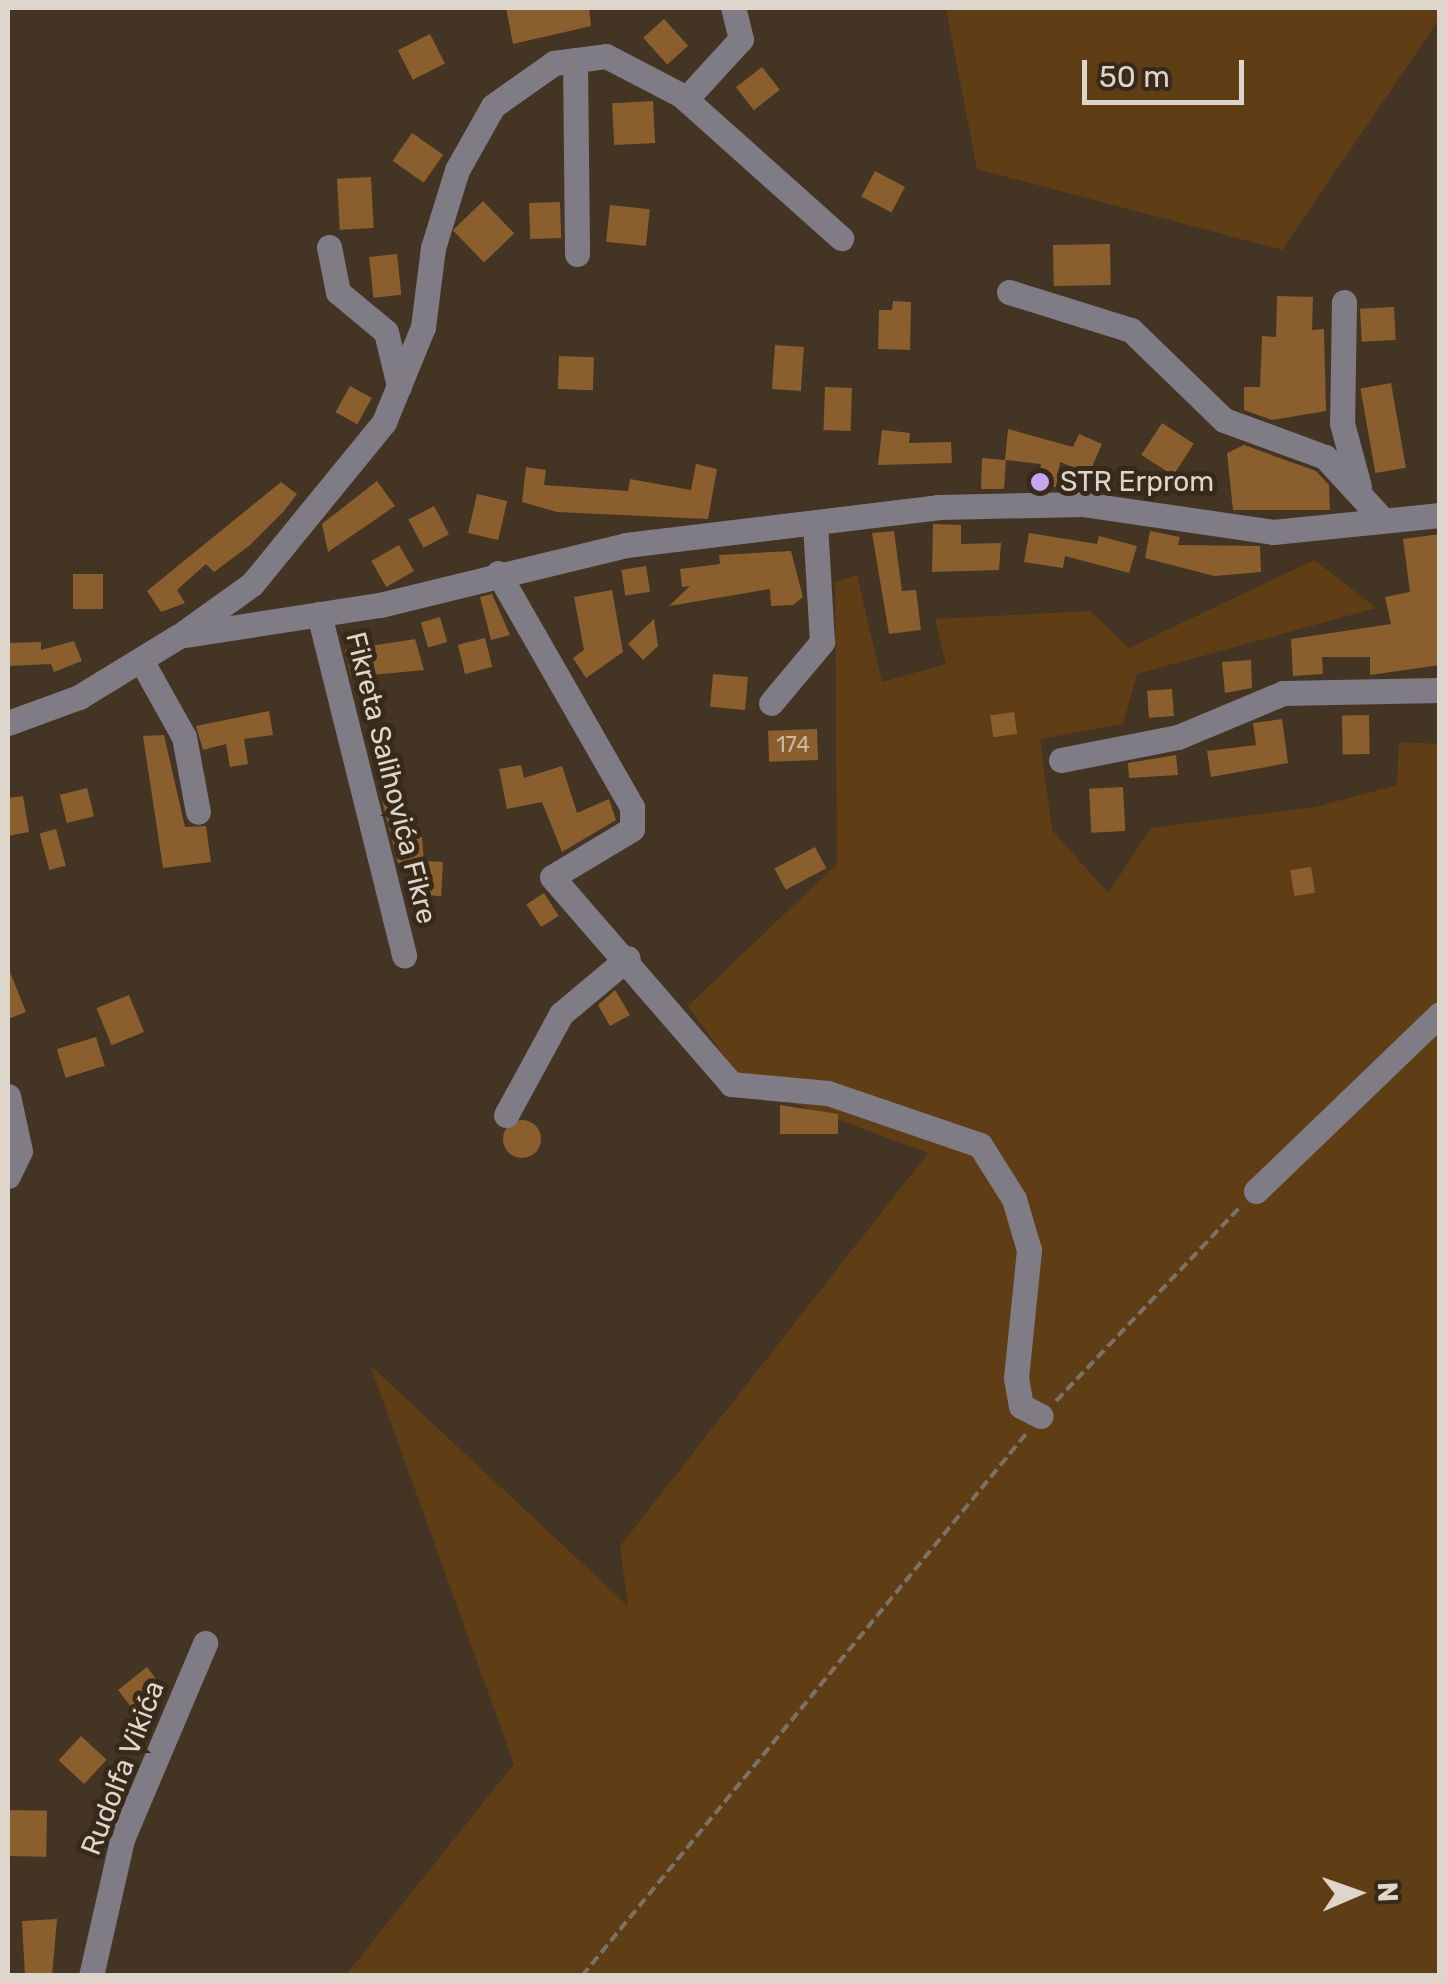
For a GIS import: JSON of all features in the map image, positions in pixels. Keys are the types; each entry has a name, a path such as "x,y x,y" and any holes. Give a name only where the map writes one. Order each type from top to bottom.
{"street":[{"path":"686,99 741,39 733,8"},
{"name":"Fikreta Salihovića Fikre","path":"8,723 79,697 179,636 252,584 314,518 399,386 424,327 433,248 457,170 493,106 554,63 606,56 686,99 841,238"},
{"path":"575,60 577,254"},
{"path":"330,247 338,292 386,332 399,386"},
{"path":"1009,292 1131,330 1224,420 1325,456 1382,519"},
{"path":"1344,302 1342,423 1361,492"},
{"name":"Fikreta Salihovića Fikre","path":"179,636 319,614 626,545 938,507 1082,504 1274,532 1440,515"},
{"path":"771,703 822,642 815,525"},
{"path":"498,572 632,807 632,829 552,877 628,958 731,1084 828,1093 980,1145 1014,1198 1029,1250 1016,1378 1021,1406 1041,1416"},
{"name":"Fikreta Salihovića Fikre","path":"319,614 404,956"},
{"path":"140,660 184,738 198,812"},
{"path":"1061,760 1178,737 1283,693 1440,690"},
{"path":"506,1116 561,1014 628,958"},
{"path":"1256,1190 1440,1014"},
{"path":"8,1096 20,1151 8,1176"},
{"name":"Rudolfa Vikića","path":"91,1976 122,1838 205,1643"}],"path":[{"path":"582,1976 1041,1416 1256,1190"}],"shaded area":[{"path":"946,8 1439,8 1440,18 1282,250 977,169"},
{"path":"1314,560 1376,608 1137,674 1123,724 1040,739 1052,830 1108,893 1151,828 1315,807 1397,785 1399,742 1439,744 1439,1975 345,1976 514,1764 370,1365 628,1606 620,1546 928,1153 745,1085 688,1006 837,864 835,582 857,575 882,682 946,664 935,619 1090,611 1129,648"}],"building":[{"path":"506,8 589,8 591,26 513,44"},
{"path":"664,19 688,46 667,64 643,38"},
{"path":"430,34 445,63 413,80 398,50"},
{"path":"762,67 780,90 754,110 736,87"},
{"path":"653,101 655,143 614,145 612,103"},
{"path":"412,133 443,155 424,183 392,161"},
{"path":"875,171 905,187 891,213 861,197"},
{"path":"371,177 374,228 340,230 337,179"},
{"path":"483,201 514,233 484,263 453,230"},
{"path":"560,202 561,238 530,239 529,203"},
{"path":"610,205 650,209 646,246 606,242"},
{"path":"1110,244 1111,285 1054,286 1053,245"},
{"path":"397,254 401,295 373,298 369,257"},
{"path":"1277,296 1313,297 1312,330 1324,329 1326,411 1272,420 1244,410 1244,387 1260,387 1262,336 1276,337"},
{"path":"893,301 911,302 910,350 878,349 879,310 892,310"},
{"path":"1394,307 1396,340 1362,342 1360,309"},
{"path":"775,345 804,347 801,391 772,389"},
{"path":"559,356 594,357 593,390 558,389"},
{"path":"1391,383 1406,468 1375,473 1360,388"},
{"path":"350,386 372,398 357,424 335,412"},
{"path":"825,387 852,388 850,431 823,430"},
{"path":"1162,423 1194,444 1173,476 1141,455"},
{"path":"1008,429 1073,447 1079,434 1102,444 1089,474 1060,462 1056,487 1038,484 1041,464 1006,460 1004,489 981,489 982,458 1005,460"},
{"path":"882,430 910,433 909,443 951,442 952,463 878,465"},
{"path":"1244,445 1316,471 1329,485 1330,510 1233,510 1227,453"},
{"path":"696,464 717,469 708,519 557,512 522,502 526,467 546,470 544,485 628,491 630,479 691,490"},
{"path":"377,481 395,506 328,552 322,524"},
{"path":"281,482 297,494 284,511 249,546 214,572 206,564 177,590 185,603 161,612 147,591"},
{"path":"477,494 507,501 498,540 468,533"},
{"path":"434,506 449,534 423,548 408,520"},
{"path":"933,524 961,525 961,544 1001,543 999,570 932,572"},
{"path":"894,531 902,591 916,590 921,630 889,634 872,533"},
{"path":"1150,531 1180,537 1178,545 1260,546 1261,572 1214,576 1145,558"},
{"path":"1029,533 1097,544 1099,536 1137,546 1129,573 1065,556 1063,568 1024,562"},
{"path":"1440,534 1440,665 1370,675 1370,657 1322,657 1323,674 1293,676 1291,639 1391,624 1385,597 1410,592 1403,539"},
{"path":"399,545 414,571 386,587 371,561"},
{"path":"791,551 803,597 793,605 771,606 770,589 669,606 690,586 682,587 680,569 720,564 719,555"},
{"path":"646,566 650,592 625,596 621,570"},
{"path":"73,574 103,574 103,609 73,609"},
{"path":"612,590 623,652 586,678 573,658 584,650 574,597"},
{"path":"492,594 510,635 491,640 480,597"},
{"path":"440,617 447,642 428,648 421,623"},
{"path":"654,619 658,646 643,660 628,644"},
{"path":"485,638 492,667 465,674 458,645"},
{"path":"415,639 424,670 351,677 345,650"},
{"path":"74,641 82,661 54,672 51,664 8,666 8,643 41,642 41,650"},
{"path":"1251,660 1252,688 1225,693 1222,662"},
{"path":"713,674 748,677 745,710 710,707"},
{"path":"1172,689 1174,716 1149,718 1147,691"},
{"path":"269,711 273,735 244,739 248,764 230,767 226,744 203,750 196,726"},
{"path":"1014,712 1017,734 993,737 990,715"},
{"path":"1342,715 1369,715 1370,754 1343,754"},
{"path":"1282,719 1288,763 1211,777 1207,751 1256,745 1253,723"},
{"path":"817,729 818,760 769,762 768,731"},
{"path":"164,735 185,827 206,826 211,862 163,868 143,736"},
{"path":"1176,755 1178,775 1129,778 1128,763"},
{"path":"521,765 524,778 562,766 577,813 609,799 616,820 562,852 542,802 507,809 499,769"},
{"path":"1123,787 1125,831 1091,833 1089,789"},
{"path":"87,788 94,816 67,823 60,795"},
{"path":"403,792 412,838 422,837 424,861 398,863 381,796"},
{"path":"23,796 29,832 8,836 8,798"},
{"path":"56,829 66,866 49,870 40,833"},
{"path":"815,847 826,868 786,890 774,869"},
{"path":"424,861 443,862 441,896 422,895"},
{"path":"1311,867 1315,893 1294,896 1290,870"},
{"path":"544,893 559,916 541,927 526,904"},
{"path":"8,967 26,1012 8,1019"},
{"path":"615,990 630,1015 610,1026 598,1005"},
{"path":"129,995 144,1032 112,1045 97,1008"},
{"path":"96,1037 105,1066 66,1078 57,1049"},
{"path":"780,1105 838,1114 838,1134 780,1134"},
{"path":"522,1120 536,1125 541,1139 536,1153 522,1158 508,1153 503,1139 508,1125"},
{"path":"147,1667 166,1692 141,1720 118,1690"},
{"path":"81,1736 107,1760 84,1784 58,1760"},
{"path":"8,1810 47,1811 46,1857 8,1856"},
{"path":"57,1919 52,1976 25,1976 22,1921"}],"place":[{"name":"STR Erprom","path":"1040,482"}]}
